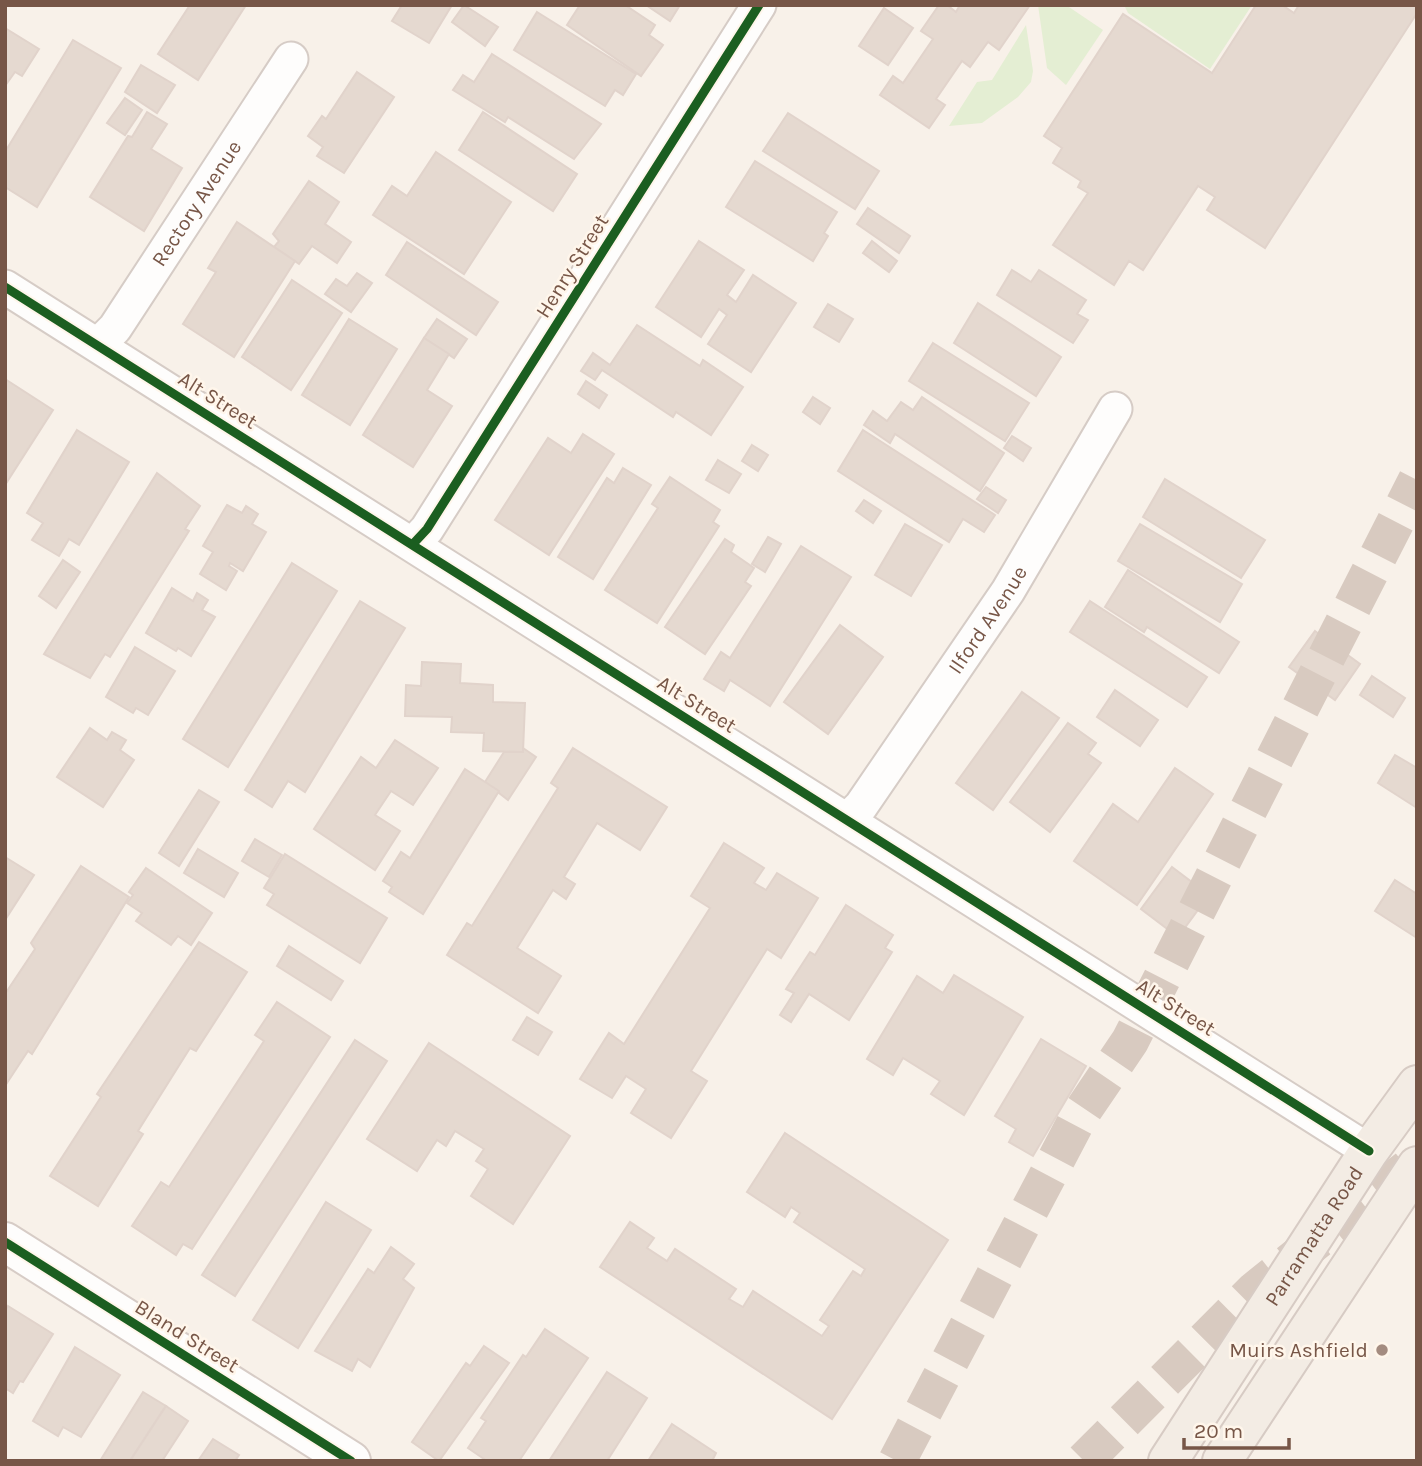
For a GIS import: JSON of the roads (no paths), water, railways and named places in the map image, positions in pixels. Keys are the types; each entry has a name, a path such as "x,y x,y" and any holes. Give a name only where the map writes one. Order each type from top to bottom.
{"main road":[{"name":"Parramatta Road","path":"1168,1461 1369,1151 1417,1085"},
{"path":"1222,1461 1416,1167"}],"street":[{"name":"Henry Street","path":"413,544 426,529 759,5"},
{"name":"Rectory Avenue","path":"98,345 115,328 291,59"},
{"name":"Alt Street","path":"7,291 98,345 1369,1151"},
{"name":"Ilford Avenue","path":"847,820 862,806 1008,591 1115,409"},
{"name":"Bland Street","path":"5,1242 351,1461"}],"tunnel":[{"path":"897,1461 1078,1118 1130,1041 1417,480"},
{"path":"1084,1461 1255,1290 1417,1161"}],"place":[{"name":"Muirs Ashfield","path":"1382,1350"}]}
